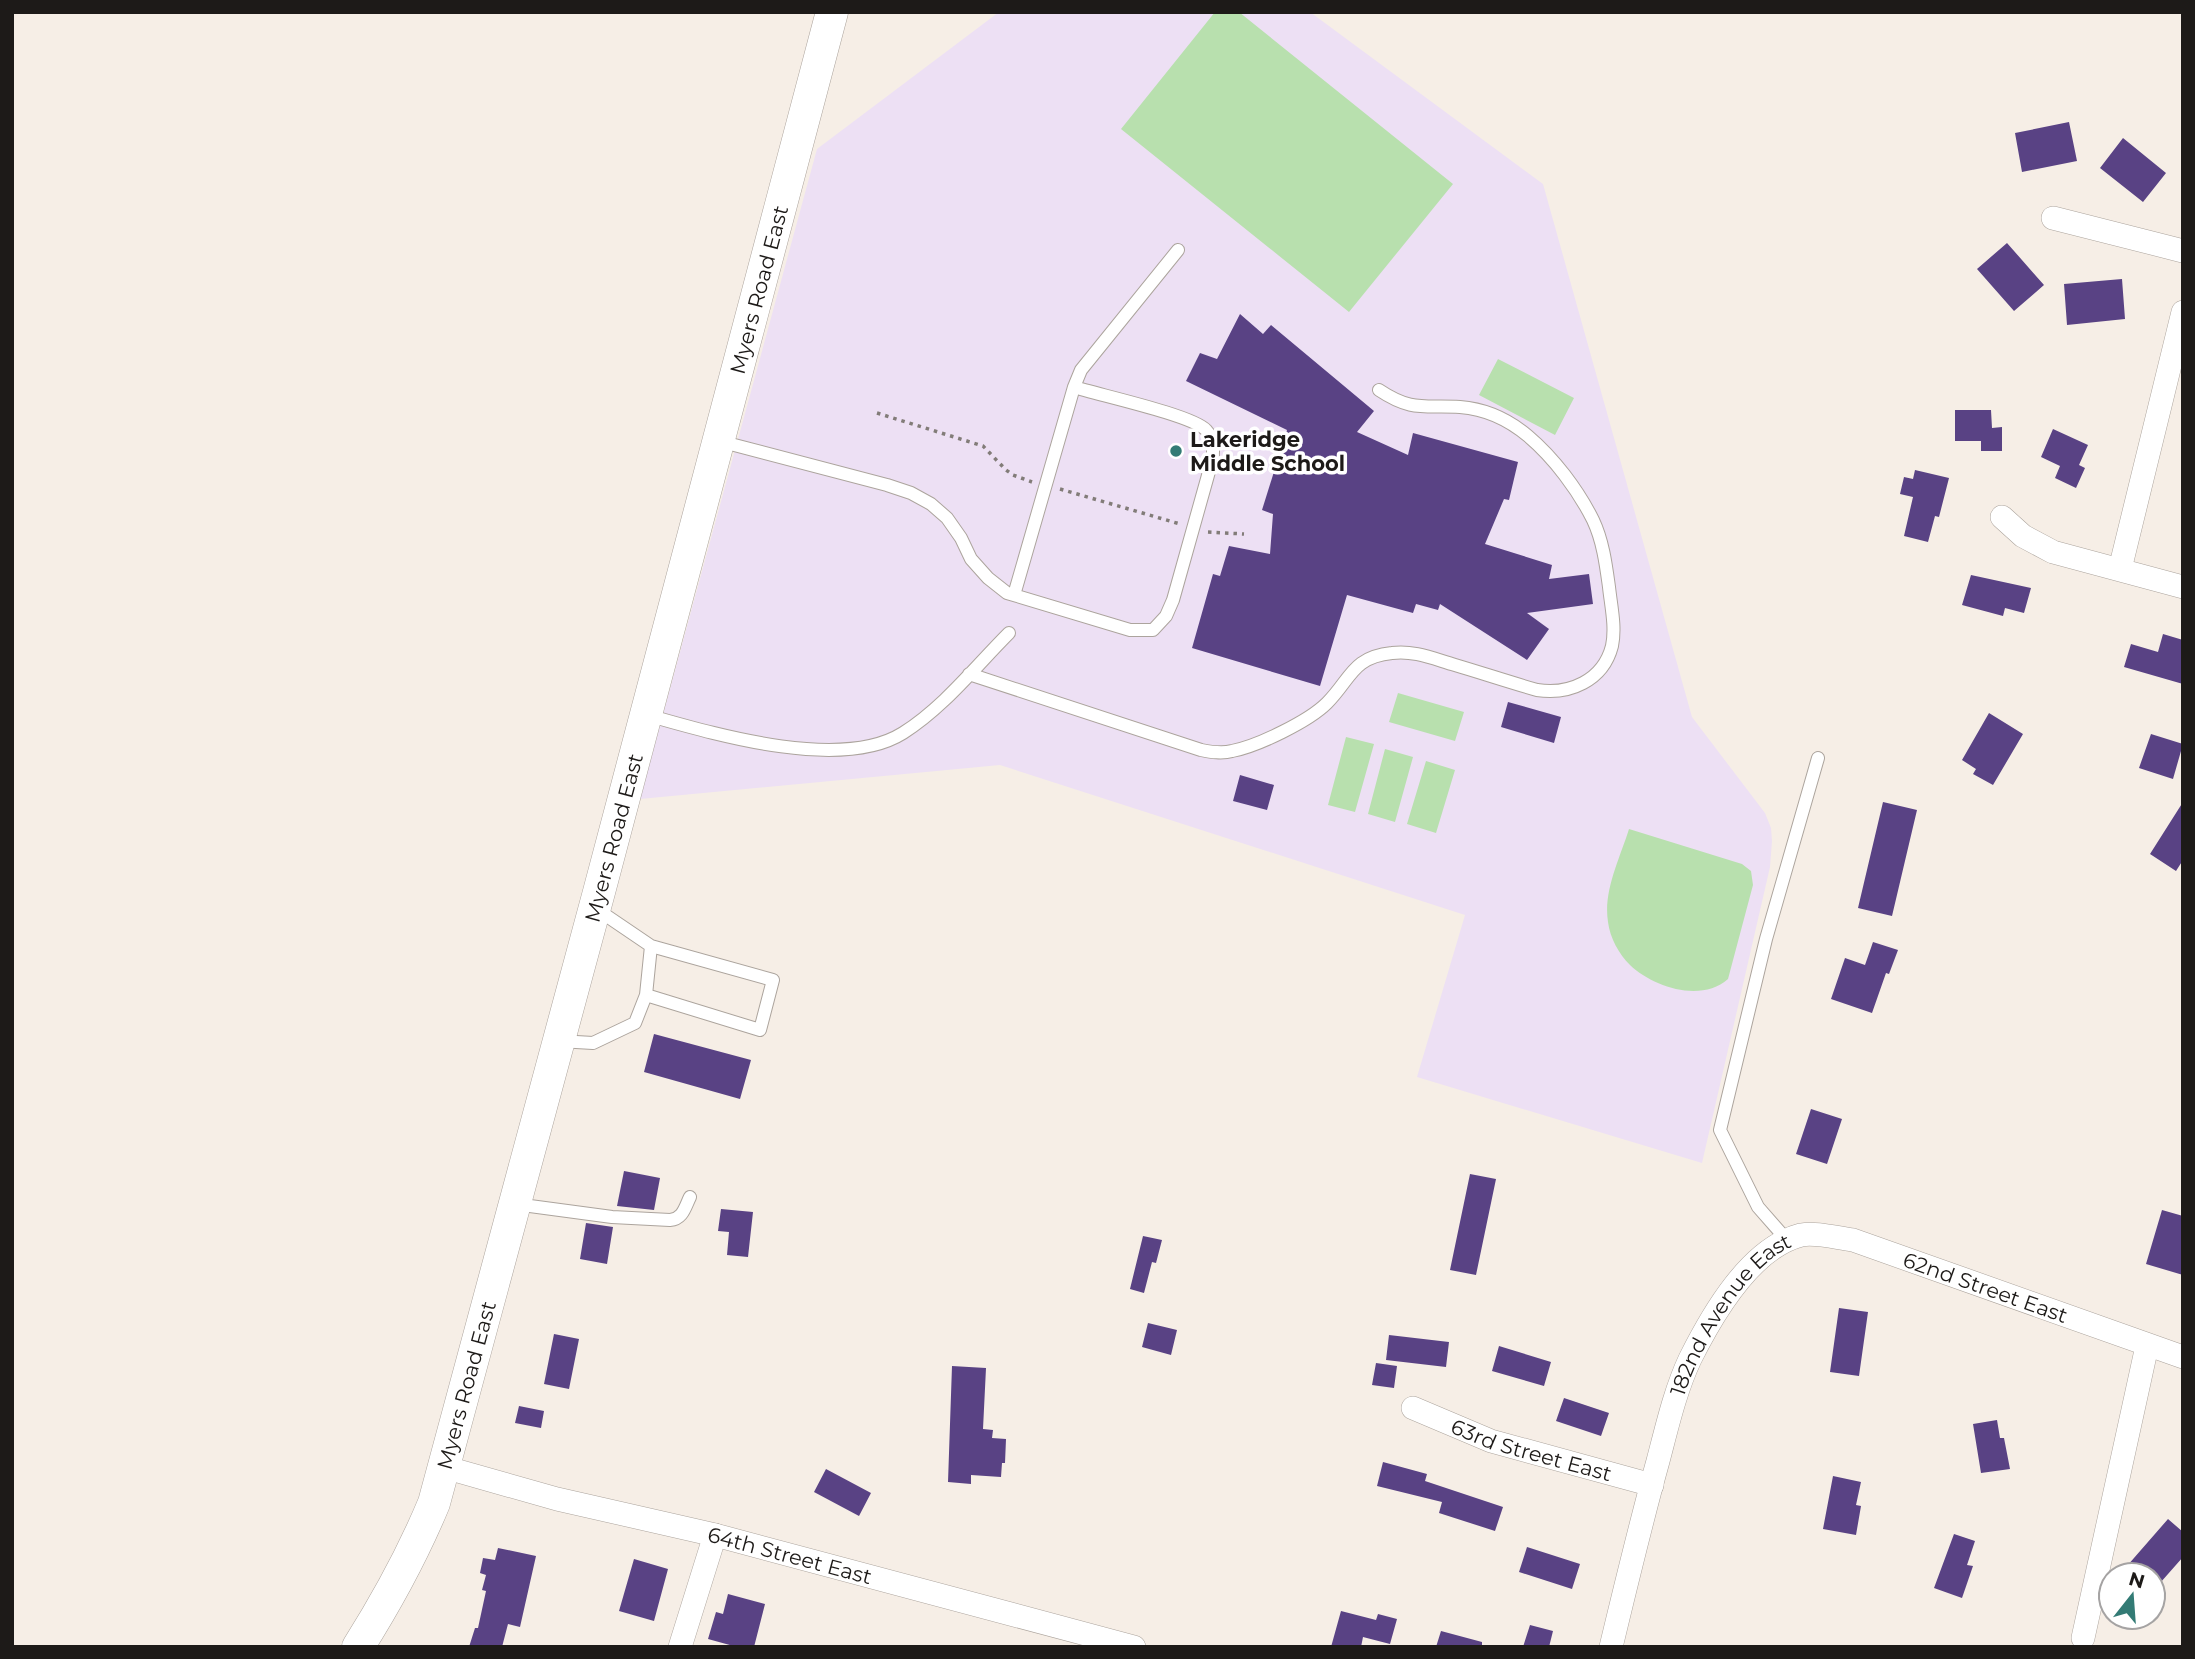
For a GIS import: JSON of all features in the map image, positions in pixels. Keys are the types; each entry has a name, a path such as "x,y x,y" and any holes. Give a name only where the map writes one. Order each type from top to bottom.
{"street":[{"name":"Myers Road East","path":"359,1647 394,1590 435,1503 832,12"},
{"path":"2053,218 2183,251"},
{"path":"2120,569 2181,325"},
{"path":"2001,517 2022,536 2053,552 2183,587"},
{"name":"62nd Street East","path":"1787,1240 1803,1234 1853,1240 2183,1357"},
{"name":"182nd Avenue East","path":"1611,1647 1674,1404 1690,1361 1713,1318 1742,1276 1762,1255 1787,1240"},
{"path":"2083,1638 2147,1346"},
{"name":"63rd Street East","path":"1413,1408 1491,1441 1652,1485"},
{"name":"64th Street East","path":"444,1467 557,1499 715,1535 1134,1647"},
{"path":"680,1647 715,1535"}],"lane":[{"path":"1014,595 1081,370 1178,250"},
{"path":"719,441 887,485 921,499 947,518 971,559 988,578 1007,593 1138,631 1148,631 1157,627 1167,616 1173,600 1212,461 1212,438 1195,422 1074,387"},
{"path":"969,674 1201,750 1216,752 1230,752 1250,746 1313,713 1326,704 1355,667 1377,656 1391,653 1420,655 1522,686 1552,692 1567,690 1583,683 1606,659 1613,633 1600,538 1579,496 1546,453 1530,437 1505,420 1461,407 1409,406 1395,401 1379,390"},
{"path":"646,715 788,748 825,751 869,748 901,734 932,712 1009,633"},
{"name":"182nd Avenue East","path":"1787,1240 1758,1207 1720,1130 1766,939 1818,758"},
{"path":"595,908 651,946 773,981 760,1030 646,995"},
{"path":"559,1041 593,1042 635,1023 646,995 651,946"},
{"path":"515,1204 612,1217 677,1220 690,1197"}],"shaded area":[{"name":"Lakeridge Middle School","path":"999,12 1310,12 1543,184 1692,717 1765,813 1771,828 1770,867 1702,1163 1417,1077 1465,915 1000,765 640,799 817,149"}],"green space":[{"path":"1215,12 1239,12 1453,184 1349,312 1121,129"},
{"path":"1498,359 1574,398 1555,435 1479,395"},
{"path":"1398,693 1464,712 1455,741 1389,722"},
{"path":"1346,737 1374,744 1355,812 1328,805"},
{"path":"1385,749 1413,757 1395,822 1368,814"},
{"path":"1426,761 1455,770 1436,833 1407,824"},
{"path":"1629,829 1742,864 1751,871 1753,885 1728,979 1717,986 1691,991 1664,985 1640,973 1622,956 1611,934 1607,910 1613,875"}],"building":[{"path":"2069,122 2077,161 2022,172 2015,133"},
{"path":"2123,138 2166,173 2143,202 2100,168"},
{"path":"2007,243 2044,285 2014,311 1977,269"},
{"path":"2122,279 2125,319 2067,325 2064,284"},
{"path":"1240,314 1263,334 1271,325 1374,411 1357,432 1408,455 1413,433 1518,462 1509,500 1504,499 1485,544 1552,565 1549,579 1589,574 1593,604 1527,613 1549,629 1527,660 1440,604 1438,610 1416,604 1413,613 1347,595 1320,686 1192,648 1213,574 1220,576 1229,546 1270,554 1273,514 1262,510 1287,430 1186,381 1200,353 1217,359"},
{"path":"1955,410 1991,410 1992,428 2002,427 2002,451 1981,451 1981,441 1955,441"},
{"path":"2053,429 2088,445 2079,465 2085,468 2076,488 2055,478 2060,466 2041,457"},
{"path":"1915,470 1949,478 1939,517 1935,516 1928,542 1904,536 1913,497 1900,494 1904,477 1913,479"},
{"path":"1971,575 2031,588 2024,613 2005,608 2003,616 1962,605"},
{"path":"2163,634 2183,640 2183,684 2124,667 2131,644 2158,652"},
{"path":"1508,702 1561,717 1554,743 1501,727"},
{"path":"1989,713 2023,734 1993,785 1973,774 1976,769 1962,760"},
{"path":"2151,734 2183,744 2173,779 2139,768"},
{"path":"1240,775 1274,785 1267,810 1233,801"},
{"path":"1883,802 1917,810 1892,916 1858,908"},
{"path":"2183,802 2183,860 2176,871 2150,854"},
{"path":"1873,942 1898,950 1889,974 1886,973 1872,1013 1831,999 1845,958 1865,965"},
{"path":"654,1034 751,1060 740,1099 644,1072"},
{"path":"1811,1109 1842,1119 1827,1164 1796,1154"},
{"path":"624,1171 660,1178 654,1210 617,1206"},
{"path":"1470,1174 1496,1179 1476,1275 1450,1270"},
{"path":"721,1209 753,1212 748,1257 727,1255 729,1232 718,1231"},
{"path":"2162,1210 2183,1216 2183,1275 2146,1264"},
{"path":"586,1223 613,1227 607,1264 580,1259"},
{"path":"1143,1236 1162,1240 1156,1263 1152,1262 1144,1293 1130,1289"},
{"path":"1839,1308 1868,1312 1859,1376 1830,1372"},
{"path":"1148,1323 1177,1330 1171,1355 1142,1347"},
{"path":"554,1334 579,1339 569,1389 544,1384"},
{"path":"1389,1335 1449,1342 1446,1367 1386,1360"},
{"path":"1499,1346 1551,1362 1544,1386 1492,1371"},
{"path":"1376,1363 1397,1366 1394,1388 1372,1385"},
{"path":"952,1366 986,1368 983,1429 993,1430 992,1438 1006,1439 1005,1463 1002,1463 1001,1477 971,1475 971,1484 948,1482"},
{"path":"1564,1398 1609,1413 1601,1436 1556,1421"},
{"path":"519,1406 544,1411 541,1428 515,1423"},
{"path":"1997,1420 2000,1438 2004,1438 2010,1469 1981,1473 1973,1424"},
{"path":"1383,1462 1427,1474 1425,1481 1503,1507 1495,1531 1439,1513 1442,1502 1377,1486"},
{"path":"826,1469 871,1493 859,1516 814,1492"},
{"path":"1833,1476 1861,1482 1856,1505 1861,1506 1856,1535 1823,1529"},
{"path":"2168,1519 2183,1532 2183,1557 2167,1575 2167,1561 2131,1561"},
{"path":"1954,1534 1975,1541 1967,1565 1973,1566 1962,1598 1934,1588"},
{"path":"1527,1547 1580,1564 1572,1589 1519,1572"},
{"path":"498,1548 536,1556 520,1627 508,1624 502,1647 469,1647 475,1628 478,1628 486,1591 482,1590 486,1575 480,1573 483,1558 495,1560"},
{"path":"634,1559 668,1569 654,1621 619,1611"},
{"path":"728,1594 765,1604 754,1647 737,1647 708,1639 716,1612 723,1614"},
{"path":"1341,1611 1376,1620 1378,1614 1397,1619 1390,1644 1363,1637 1361,1647 1331,1647"},
{"path":"1530,1625 1553,1631 1549,1647 1523,1647"},
{"path":"1441,1631 1482,1642 1482,1647 1436,1647"}],"place":[{"name":"Lakeridge Middle School","path":"1176,451"}]}
